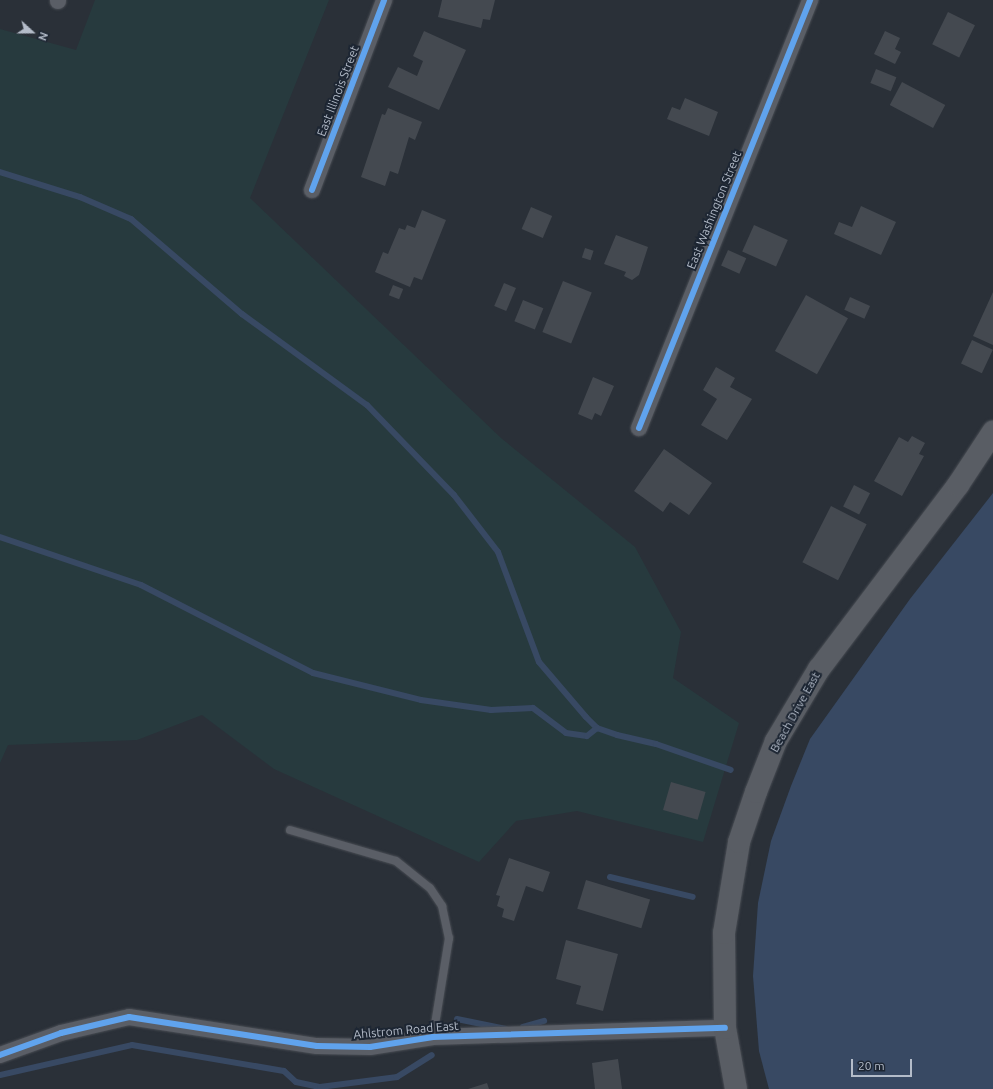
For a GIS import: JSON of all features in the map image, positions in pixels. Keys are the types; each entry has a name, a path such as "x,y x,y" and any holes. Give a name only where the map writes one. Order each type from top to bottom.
{"main road":[{"name":"Beach Drive East","path":"736,1089 725,1028 723,957 726,911 740,842 776,742 819,669 958,485 993,432"}],"street":[{"name":"East Illinois Street","path":"312,190 384,0"},
{"name":"East Washington Street","path":"639,428 810,0"},
{"name":"Ahlstrom Road East","path":"0,1055 61,1033 129,1017 317,1046 370,1047 433,1037 725,1028"}],"lane":[{"path":"290,830 396,861 430,888 442,906 449,938 433,1037"}],"green space":[{"path":"95,0 329,0 250,198 501,438 635,547 681,632 673,678 739,723 703,842 577,811 516,821 479,862 274,769 202,715 137,740 8,745 0,763 0,29 76,50"}],"water":[{"path":"993,493 993,1089 769,1089 759,1051 753,976 758,903 771,841 791,786 810,739 910,599"}],"building":[{"path":"442,0 495,0 490,20 483,19 481,28 438,17"},
{"path":"948,12 975,25 959,58 932,44"},
{"path":"424,31 466,50 439,110 388,87 398,67 417,76 423,61 413,56"},
{"path":"885,31 900,38 895,49 901,52 895,64 874,54"},
{"path":"876,69 896,77 891,91 870,83"},
{"path":"902,82 945,105 933,128 890,105"},
{"path":"685,98 718,112 709,136 667,119 672,107 680,110"},
{"path":"388,108 422,122 415,140 409,137 398,174 390,171 385,186 361,177 382,114 385,115"},
{"path":"861,206 896,222 881,255 834,234 839,222 852,227"},
{"path":"531,207 552,216 543,238 522,229"},
{"path":"422,210 446,220 422,280 414,277 410,287 375,272 383,252 388,254 399,228 405,230 407,225 415,228"},
{"path":"754,225 788,240 776,267 742,251"},
{"path":"616,235 648,247 639,275 632,280 624,276 626,272 604,264"},
{"path":"585,248 594,251 590,260 582,258"},
{"path":"728,250 746,258 739,274 721,266"},
{"path":"563,281 592,293 571,344 542,332"},
{"path":"504,283 516,288 506,311 494,306"},
{"path":"393,285 403,289 399,299 389,295"},
{"path":"993,292 993,345 973,336"},
{"path":"806,295 848,318 817,374 775,351"},
{"path":"850,297 870,306 864,319 844,310"},
{"path":"523,300 543,308 535,330 514,321"},
{"path":"972,340 993,350 982,373 961,364"},
{"path":"716,367 735,378 730,387 752,399 727,440 701,425 717,399 703,390"},
{"path":"593,377 614,386 601,416 595,413 592,420 578,414"},
{"path":"912,436 925,443 919,454 924,456 902,496 874,481 899,437 908,442"},
{"path":"664,449 712,483 689,515 670,502 663,512 634,491"},
{"path":"854,485 870,493 859,515 843,506"},
{"path":"831,506 867,524 838,580 802,562"},
{"path":"671,782 706,792 698,820 663,810"},
{"path":"509,858 550,872 543,892 526,886 514,921 502,917 504,909 497,906 500,896 496,895"},
{"path":"586,880 650,900 641,928 577,909"},
{"path":"566,940 618,954 603,1011 576,1004 581,986 556,979"},
{"path":"618,1059 622,1089 595,1089 592,1063"},
{"path":"487,1083 489,1089 468,1089"}],"waterway":[{"path":"0,172 80,197 131,219 242,314 367,405 454,495 498,552 539,662 597,728 617,735 656,744 731,770"},
{"path":"0,537 141,585 313,673 421,700 491,710 533,708 566,733 587,736 597,728"},
{"path":"610,877 693,897"},
{"path":"457,1019 506,1029"},
{"path":"523,1027 544,1021"},
{"path":"0,1075 132,1045 284,1071 296,1082 320,1087 397,1077 432,1055"}],"cycle path":[{"path":"312,190 384,0"},
{"path":"639,428 810,0"},
{"path":"0,1055 61,1033 129,1017 317,1046 370,1047 433,1037 725,1028"}]}
